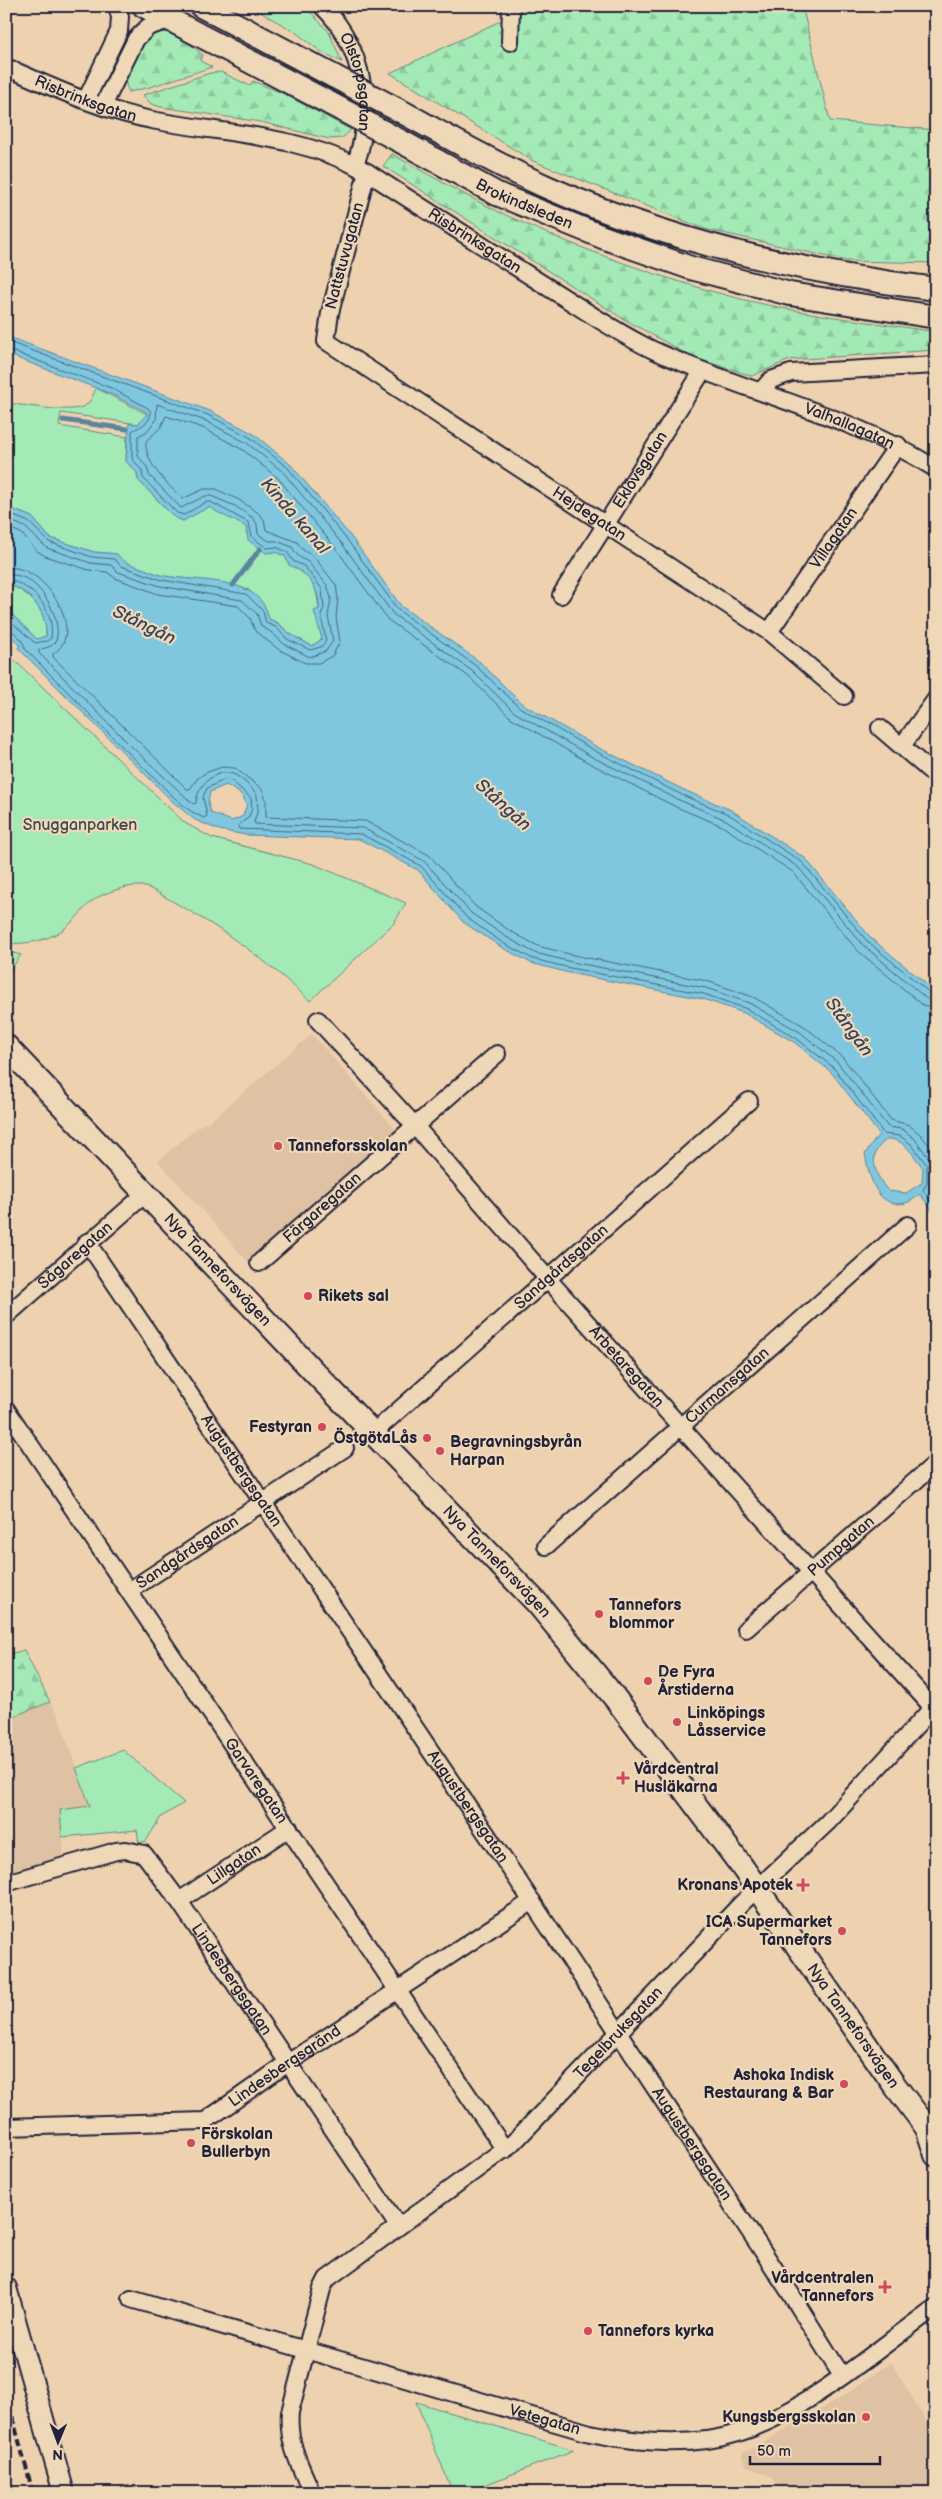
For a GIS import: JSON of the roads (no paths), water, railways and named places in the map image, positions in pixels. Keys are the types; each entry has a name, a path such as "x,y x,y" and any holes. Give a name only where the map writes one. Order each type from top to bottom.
{"main road":[{"name":"Brokindsleden","path":"144,6 172,19 497,194 605,238 691,268 790,294 936,317"},
{"name":"Brokindsleden","path":"200,6 335,76 488,159 541,184 637,222 706,244 797,266 844,276 936,289"},
{"name":"Nya Tanneforsvägen","path":"6,1046 31,1070 145,1194 544,1612 615,1698 933,2128 936,2155"}],"street":[{"path":"86,100 119,32 120,17 117,6"},
{"name":"Olstorpsgatan","path":"322,6 333,16 350,42 359,69 365,106 361,168"},
{"path":"510,42 511,6"},
{"path":"103,106 136,39 148,27 172,19"},
{"name":"Risbrinksgatan","path":"6,67 86,100 155,121 272,139 332,155 361,168 604,322 651,349 702,372 761,391"},
{"name":"Nattstuvugatan","path":"326,341 330,313 361,168"},
{"name":"Hejdegatan","path":"326,341 770,632 844,696"},
{"path":"761,391 771,380 791,373 936,365"},
{"name":"Eklövsgatan","path":"560,595 702,372"},
{"name":"Valhallagatan","path":"761,391 824,414 898,445 936,469"},
{"name":"Villagatan","path":"770,632 898,445"},
{"path":"902,746 936,699"},
{"path":"880,728 936,776"},
{"name":"Arbetaregatan","path":"318,1020 416,1126 547,1278 934,1708"},
{"name":"Färgaregatan","path":"259,1263 497,1054"},
{"name":"Sandgårdsgatan","path":"373,1433 749,1101"},
{"name":"Sågaregatan","path":"6,1316 88,1242 145,1194"},
{"name":"Curmansgatan","path":"546,1546 908,1224"},
{"name":"Augustbergsgatan","path":"88,1242 532,1901 789,2291 842,2376"},
{"name":"Garvaregatan","path":"6,1409 505,2150"},
{"name":"Sandgårdsgatan","path":"129,1591 345,1448"},
{"name":"Pumpgatan","path":"746,1629 936,1463"},
{"name":"Tegelbruksgatan","path":"312,2493 294,2450 289,2425 306,2350 322,2289 327,2280 398,2226 505,2150 681,1967 828,1822 934,1708"},
{"name":"Lillgatan","path":"179,1900 289,1828"},
{"name":"Lindesbergsgatan","path":"6,1883 126,1850 144,1854 179,1900 398,2226"},
{"name":"Lindesbergsgränd","path":"6,2127 205,2121 532,1901"},
{"path":"6,2288 64,2493"},
{"name":"Vetegatan","path":"131,2299 590,2433 653,2442 708,2440 734,2434 780,2415 842,2376 936,2307"}],"water":[{"path":"6,336 210,411 254,434 291,465 352,538 401,606 480,662 521,703 599,748 684,790 731,810 805,858 871,938 936,992 936,1216 920,1194 908,1202 896,1204 881,1196 872,1181 865,1154 879,1134 831,1072 794,1042 744,1013 703,999 569,973 531,963 501,947 463,922 418,870 359,839 246,835 219,830 195,820 173,802 18,648 20,645 6,632 6,609 37,639 46,636 46,628 41,612 32,599 12,586 6,589 6,507 32,517 50,538 94,552 117,554 127,562 162,575 227,583 242,588 254,595 264,605 269,619 278,623 290,634 312,646 322,639 314,611 319,609 315,588 307,577 289,565 285,556 275,552 266,553 248,540 246,527 209,507 183,521 174,517 138,480 137,473 126,461 129,423 138,424 147,414 145,411 109,393 6,354","holes":["226,785 241,794 247,804 243,816 232,821 211,813 208,803 210,792","888,1139 904,1145 923,1168 922,1183 906,1193 888,1191 876,1171 874,1164 877,1150"]}],"waterway":[{"path":"63,420 127,429"},
{"path":"233,585 260,549"}],"railway":[{"path":"6,2393 33,2493"}],"place":[{"name":"Tanneforsskolan","path":"278,1146"},
{"name":"Rikets sal","path":"308,1296"},
{"name":"Festyran","path":"322,1427"},
{"name":"ÖstgötaLås","path":"427,1438"},
{"name":"Begravningsbyrån Harpan","path":"440,1451"},
{"name":"Tannefors blommor","path":"599,1614"},
{"name":"De Fyra Årstiderna","path":"648,1681"},
{"name":"Linköpings Låsservice","path":"677,1722"},
{"name":"Vårdcentral Husläkarna","path":"623,1778"},
{"name":"Kronans Apotek","path":"803,1885"},
{"name":"ICA Supermarket Tannefors","path":"842,1931"},
{"name":"Ashoka Indisk Restaurang & Bar","path":"844,2084"},
{"name":"Förskolan Bullerbyn","path":"191,2143"},
{"name":"Vårdcentralen Tannefors","path":"885,2287"},
{"name":"Tannefors kyrka","path":"588,2331"},
{"name":"Kungsbergsskolan","path":"866,2417"}],"water label":[{"name":"Kinda kanal","path":"295,516"},
{"name":"Stångån","path":"144,625"},
{"name":"Stångån","path":"503,805"},
{"name":"Stångån","path":"849,1027"}],"park label":[{"name":"Snugganparken","path":"80,825"}]}
